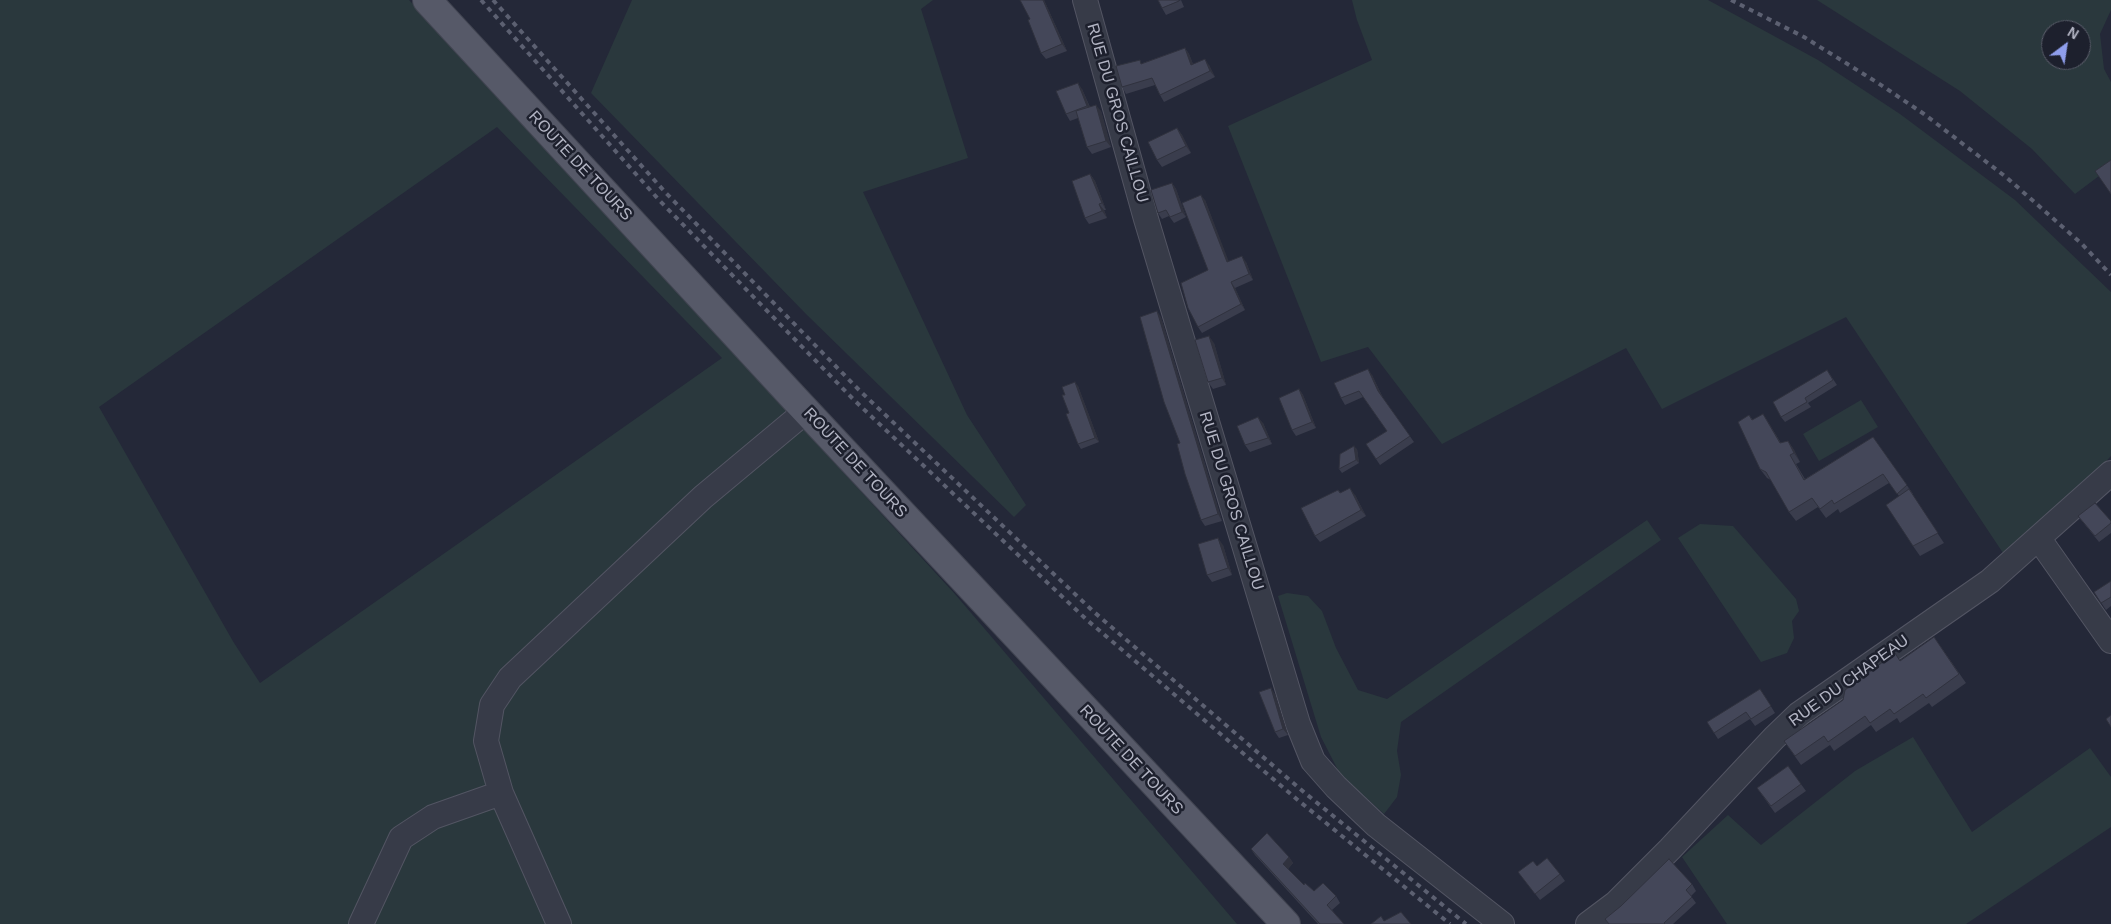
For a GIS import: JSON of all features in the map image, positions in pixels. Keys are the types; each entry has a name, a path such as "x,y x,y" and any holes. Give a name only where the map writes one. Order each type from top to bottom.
{"main road":[{"name":"ROUTE DE TOURS","path":"427,0 806,411 1286,924"}],"street":[{"name":"RUE DU GROS CAILLOU","path":"1085,0 1146,219 1260,600 1298,724 1313,761 1336,787 1376,825 1502,924"},
{"path":"559,924 501,793 486,741 492,705 510,678 703,497 806,411"},
{"name":"RUE DU CHAPEAU","path":"1588,924 1616,903 1799,714 1990,582 2111,473"},
{"path":"2039,539 2111,641"},
{"path":"361,924 401,838 433,817 501,793"}],"shaded area":[{"path":"0,0 409,0 528,127 954,593 1237,924 0,924","holes":["497,127 722,358 260,683 234,643 99,407"]},
{"path":"632,0 933,0 921,9 968,158 863,192 967,415 1026,505 1014,517 806,314 591,93"},
{"path":"1352,0 1708,0 1818,60 1900,114 2015,200 2111,292 2111,456 2079,490 2017,544 2003,553 1846,317 1662,409 1626,348 1442,444 1368,347 1321,362 1228,126 1372,60 1357,20"},
{"path":"1817,0 2111,0 2111,10 2100,34 2104,69 2111,82 2111,167 2075,194 2032,149 1960,91"},
{"path":"1861,400 1878,427 1819,461 1803,434"},
{"path":"1647,520 1661,540 1401,722 1397,751 1401,775 1397,797 1384,814 1340,774 1321,737 1278,596 1287,593 1308,596 1322,611 1336,648 1358,690 1387,699"},
{"path":"1700,524 1733,526 1796,599 1799,611 1792,621 1794,638 1787,653 1761,662 1678,538"},
{"path":"1913,737 1972,832 2090,748 2111,777 2111,827 1966,924 1727,924 1682,857 1728,815 1761,845 1855,771"}],"building":[{"path":"1020,0 1043,0 1062,44 1041,53 1028,20 1030,19"},
{"path":"1158,0 1179,0 1179,1 1162,8"},
{"path":"1185,48 1191,65 1205,59 1210,71 1160,95 1152,78 1122,87 1116,66 1140,60 1141,64"},
{"path":"1078,83 1087,106 1066,114 1056,91"},
{"path":"1096,105 1106,141 1087,147 1076,111"},
{"path":"1177,128 1186,146 1157,160 1148,142"},
{"path":"2111,160 2111,194 2095,171"},
{"path":"1090,174 1102,203 1099,204 1102,211 1085,218 1072,181"},
{"path":"1172,183 1182,212 1170,217 1166,210 1158,213 1151,190"},
{"path":"1201,195 1227,262 1242,256 1249,274 1231,282 1241,304 1198,327 1188,308 1181,283 1208,270 1182,203"},
{"path":"1157,311 1218,514 1201,520 1185,474 1177,444 1180,443 1164,402 1140,317"},
{"path":"1209,336 1222,378 1208,382 1195,340"},
{"path":"1368,369 1378,391 1410,436 1376,459 1366,444 1387,431 1359,391 1341,398 1334,383"},
{"path":"1827,370 1833,380 1805,398 1807,402 1781,417 1773,402"},
{"path":"1075,382 1095,438 1078,444 1066,414 1069,413 1062,395 1065,395 1062,387"},
{"path":"1299,389 1312,422 1292,430 1279,398"},
{"path":"1763,414 1780,443 1788,441 1794,453 1790,455 1804,480 1873,437 1907,485 1897,494 1883,474 1834,504 1832,500 1820,509 1812,498 1789,512 1766,472 1760,469 1738,422 1749,415 1752,420"},
{"path":"1258,417 1268,438 1245,445 1237,426"},
{"path":"1354,446 1356,460 1339,469 1340,454"},
{"path":"1350,488 1361,510 1315,536 1301,508 1338,490 1340,493"},
{"path":"1909,489 1938,533 1913,546 1886,505"},
{"path":"2095,503 2111,523 2095,536 2078,516"},
{"path":"1218,538 1228,568 1207,575 1198,544"},
{"path":"2111,581 2111,597 2101,603 2094,592"},
{"path":"1934,637 1959,674 1926,698 1923,694 1894,714 1890,709 1870,723 1865,716 1828,742 1824,736 1795,756 1784,741 1843,700 1845,690 1895,653 1900,661"},
{"path":"1271,688 1283,729 1275,732 1259,692"},
{"path":"1760,689 1771,706 1751,719 1746,712 1714,733 1707,722"},
{"path":"2111,715 2111,727 2106,719"},
{"path":"1788,766 1801,784 1771,806 1757,788"},
{"path":"1267,833 1289,857 1283,864 1304,885 1305,883 1314,891 1323,883 1336,896 1327,905 1344,924 1320,924 1251,849"},
{"path":"1547,858 1560,874 1535,894 1518,872 1533,861 1537,866"},
{"path":"1669,859 1692,884 1686,890 1692,897 1665,924 1609,924 1605,919"},
{"path":"1401,912 1411,924 1371,924 1381,916 1384,921"}],"railway":[{"path":"481,0 659,200 854,400 1087,620 1299,801 1450,924"},
{"path":"493,0 665,192 860,391 1094,612 1305,793 1466,924"},
{"path":"1731,0 1804,37 1924,114 2006,177 2082,244 2111,275"}]}
